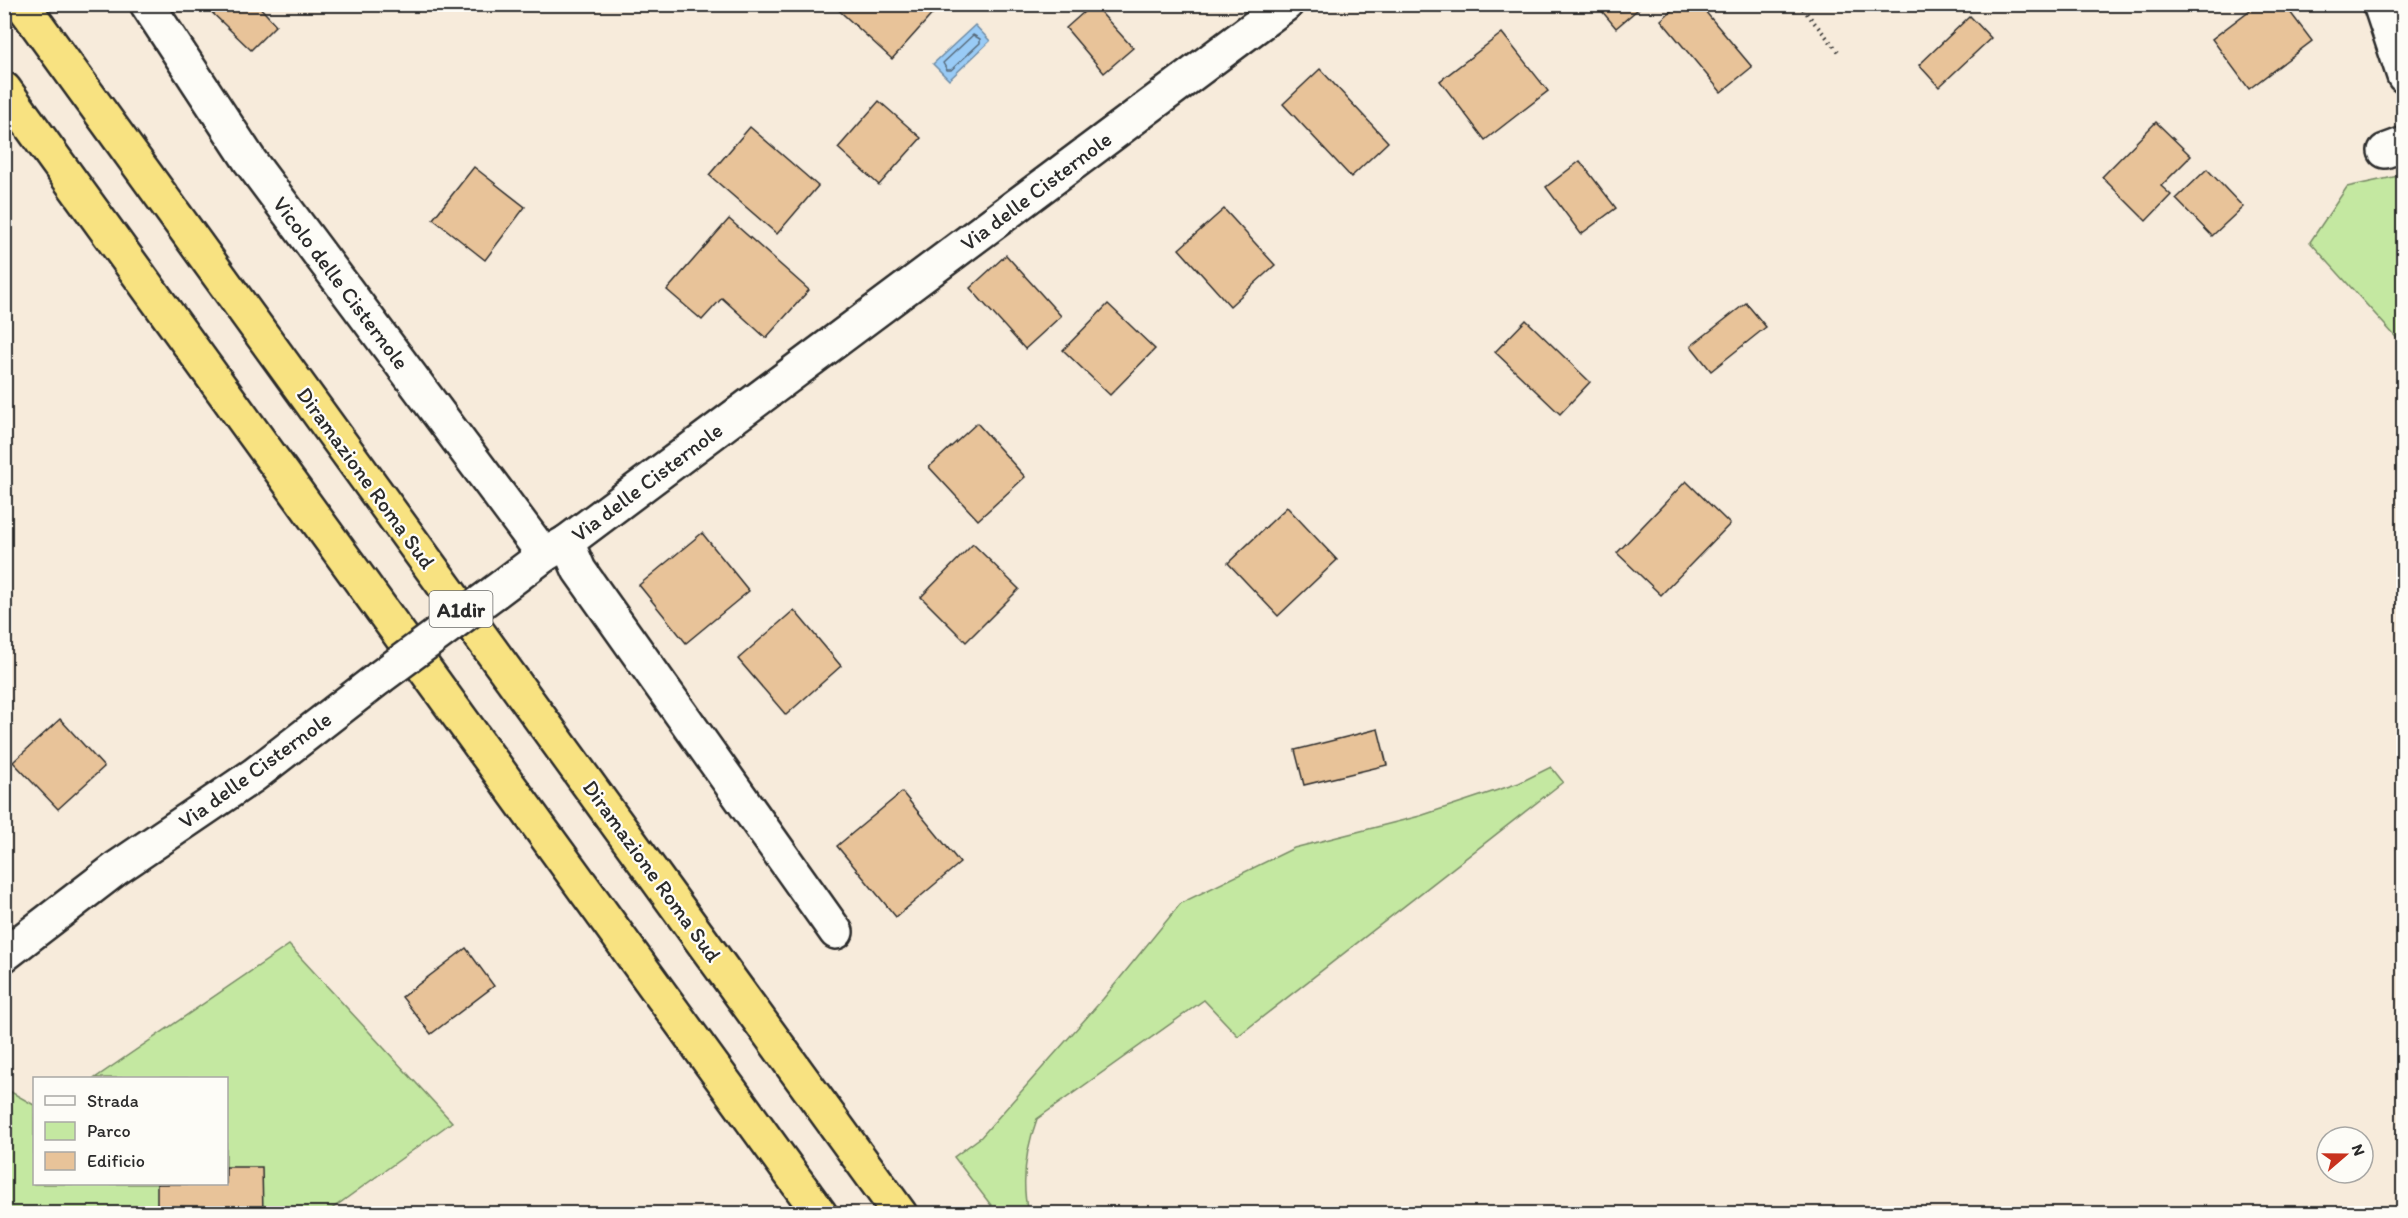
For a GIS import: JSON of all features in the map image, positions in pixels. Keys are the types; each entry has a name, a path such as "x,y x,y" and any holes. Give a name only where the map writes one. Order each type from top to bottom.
{"highway":[{"name":"Diramazione Roma Sud","path":"22,4 900,1214"},
{"name":"A1dir","path":"4,89 820,1214"}],"street":[{"name":"Vicolo delle Cisternole","path":"147,4 250,161 556,549 579,570 836,932"},
{"name":"Via delle Cisternole","path":"4,955 117,868 254,775 379,678 556,549 1286,4"},
{"path":"2380,4 2403,76"}],"path":[{"path":"1799,4 1838,51"}],"green space":[{"path":"2403,175 2403,345 2310,242 2347,187"},
{"path":"1551,767 1563,782 1238,1036 1204,1000 1037,1119 1026,1166 1025,1189 1028,1213 997,1213 954,1157 981,1137 1103,999 1181,903 1294,848 1420,816 1519,783"},
{"path":"289,945 452,1122 326,1213 5,1213 4,1088 33,1104 33,1185 228,1185 228,1077 96,1077"}],"water":[{"path":"975,25 990,41 949,80 933,64"}],"building":[{"path":"203,4 257,4 276,25 251,50"},
{"path":"832,4 927,4 935,11 892,59"},
{"path":"1093,4 1133,48 1104,73 1066,28"},
{"path":"1596,4 1644,4 1616,28"},
{"path":"1679,4 1699,4 1752,67 1721,92 1661,20"},
{"path":"2258,4 2284,4 2312,41 2249,89 2212,39"},
{"path":"1970,16 1991,38 1939,87 1919,65"},
{"path":"1502,33 1548,91 1485,140 1440,81"},
{"path":"1320,69 1388,142 1351,177 1283,104"},
{"path":"879,101 921,138 879,185 838,148"},
{"path":"2156,122 2191,156 2161,186 2171,195 2146,221 2102,177"},
{"path":"750,127 818,186 777,234 709,175"},
{"path":"1580,161 1616,208 1581,234 1546,187"},
{"path":"474,167 525,207 485,260 433,219"},
{"path":"2207,169 2243,207 2212,236 2176,199"},
{"path":"1224,209 1275,265 1230,306 1179,249"},
{"path":"729,219 809,290 766,338 722,298 702,320 667,290"},
{"path":"1006,255 1061,316 1025,349 970,288"},
{"path":"1746,303 1766,327 1711,371 1691,346"},
{"path":"1108,304 1155,349 1110,395 1063,350"},
{"path":"1526,320 1590,382 1560,414 1495,352"},
{"path":"977,423 1025,477 978,520 929,467"},
{"path":"1686,481 1730,524 1661,595 1617,553"},
{"path":"1287,507 1337,560 1278,616 1228,563"},
{"path":"702,533 749,591 686,643 639,585"},
{"path":"973,544 1019,589 966,642 921,597"},
{"path":"794,610 841,666 786,715 738,659"},
{"path":"60,719 104,767 58,809 13,762"},
{"path":"1378,729 1387,765 1304,785 1295,750"},
{"path":"902,792 960,863 896,917 837,846"},
{"path":"466,948 494,986 431,1034 402,997"},
{"path":"228,1167 262,1167 263,1214 157,1214 157,1185 228,1185"}]}
